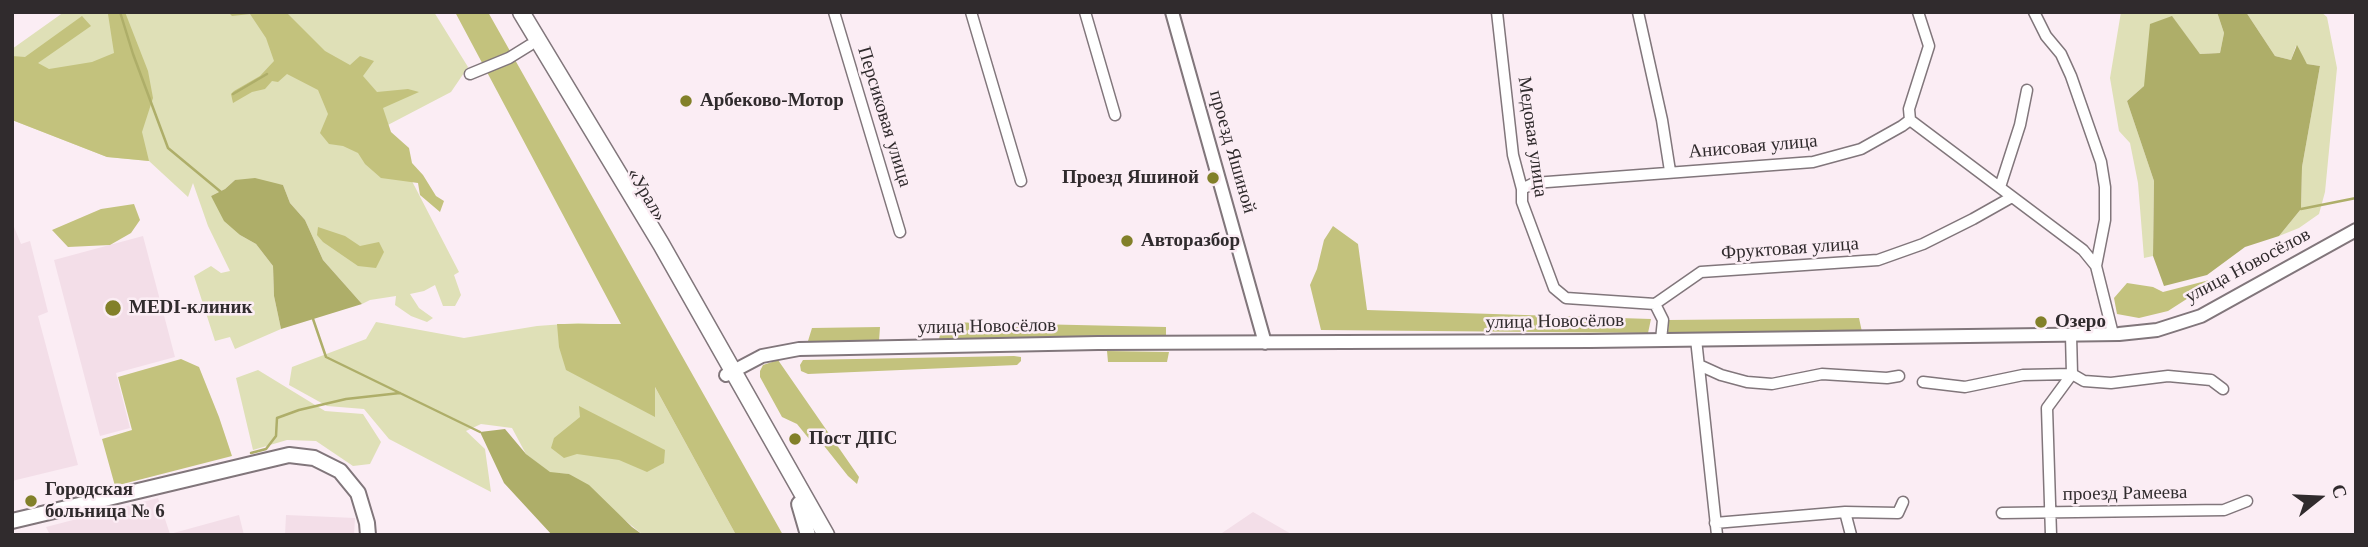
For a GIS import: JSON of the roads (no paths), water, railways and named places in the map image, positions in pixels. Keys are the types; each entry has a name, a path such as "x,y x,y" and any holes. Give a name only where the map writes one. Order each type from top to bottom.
{"highway":[{"name":"«Урал»","path":"511,12 730,372"},
{"name":"«Урал»","path":"521,12 661,244 744,398"},
{"path":"744,398 816,535"},
{"path":"744,398 826,535"}],"main road":[{"path":"12,521 289,455 314,458 340,471 358,493 368,523 368,535"},
{"path":"799,504 808,535"}],"street":[{"name":"Персиковая улица","path":"834,12 900,232"},
{"path":"971,12 1021,181"},
{"path":"1085,12 1115,115"},
{"name":"проезд Яшиной","path":"1172,12 1265,342"},
{"name":"Медовая улица","path":"1497,12 1513,155 1522,189 1522,202 1555,288 1566,298 1656,304"},
{"path":"1638,12 1662,120 1670,171"},
{"path":"1918,12 1929,46 1909,109 1910,120 2082,250 2096,266"},
{"path":"2034,12 2046,36 2061,54 2071,76 2101,162 2105,187 2105,220 2096,266 2113,334"},
{"path":"470,74 509,58 530,45"},
{"path":"2000,187 2020,125 2027,90"},
{"name":"Анисовая улица","path":"1522,189 1534,183 1813,162 1861,149 1910,120"},
{"name":"Фруктовая улица","path":"1656,304 1701,272 1878,260 1923,244 2011,197"},
{"name":"улица Новосёлов","path":"730,372 768,354 799,349 1098,343 1696,340 2113,334 2157,330 2201,316 2356,230"},
{"path":"1656,304 1663,320 1661,340"},
{"path":"2051,535 2047,408 2072,373 2071,335"},
{"path":"1696,340 1717,535"},
{"path":"1699,365 1747,382 1772,384 1822,374 1887,378 1899,376"},
{"path":"1923,382 1965,387 2023,375 2072,373 2084,381 2111,383 2168,376 2193,378 2211,380 2223,389"},
{"name":"проезд Рамеева","path":"2002,513 2224,510 2247,501"},
{"path":"1715,523 1845,512 1898,513 1903,502"},
{"path":"1845,512 1851,535"}],"waterway":[{"path":"120,12 168,148 221,192"},
{"path":"233,94 267,74"},
{"path":"2301,209 2356,198"},
{"path":"312,316 326,357 480,432"},
{"path":"251,453 266,449 276,436 277,418 346,399 400,393"}],"place":[{"name":"Арбеково-Мотор","path":"686,101"},
{"name":"Проезд Яшиной","path":"1213,178"},
{"name":"Авторазбор","path":"1127,241"},
{"name":"MEDI-клиник","path":"113,308"},
{"name":"Озеро","path":"2041,322"},
{"name":"Пост ДПС","path":"795,439"},
{"name":"Городская больница № 6","path":"31,501"}]}
